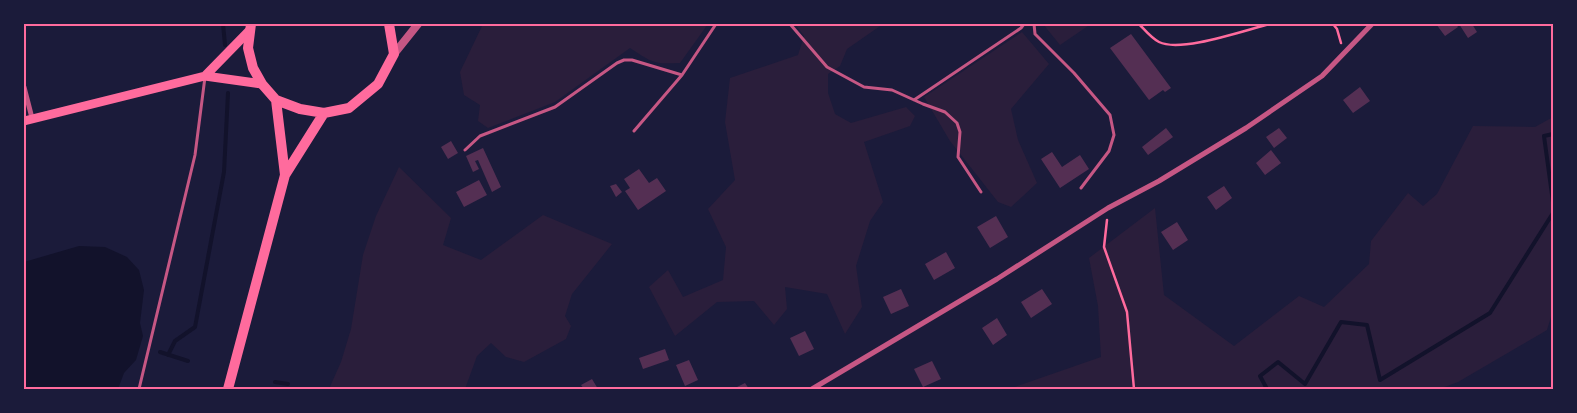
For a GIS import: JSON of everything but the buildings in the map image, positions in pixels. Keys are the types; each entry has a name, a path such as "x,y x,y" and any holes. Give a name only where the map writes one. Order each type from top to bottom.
{"main road":[{"path":"250,28 248,48 252,68 262,84 276,100 300,109 324,113 349,108 378,84 394,54 389,24"},
{"path":"205,76 250,28"},
{"path":"28,119 205,76 262,84"},
{"path":"276,100 285,175"},
{"path":"228,389 285,175 324,113"}],"street":[{"path":"394,54 418,24"},
{"path":"812,389 997,279 1108,208 1159,181 1306,89 1322,76 1372,24"},
{"path":"24,87 28,119"}],"lane":[{"path":"634,131 682,75 716,24"},
{"path":"790,24 827,67 864,87 892,90 945,112 957,123 960,132 958,156 981,192"},
{"path":"914,100 1021,28 1024,24"},
{"path":"1034,24 1036,34 1074,73 1110,115 1114,135 1109,151 1081,188"},
{"path":"465,150 480,136 555,107 617,62 632,60 682,75"},
{"path":"139,389 195,155 205,76"}],"path":[{"path":"1139,24 1151,37 1160,43 1172,45 1192,44 1270,24"},
{"path":"1333,24 1341,38 1342,56"},
{"path":"1108,208 1104,246 1127,312 1134,389"}],"shaded area":[{"path":"483,24 708,24 680,63 654,62 630,48 555,102 488,128 478,121 480,105 464,95 460,72"},
{"path":"795,24 883,24 847,49 840,66 828,74 828,93 835,114 851,123 906,107 915,116 910,126 864,142 883,202 870,221 856,266 862,307 845,334 827,294 785,287 787,309 774,325 754,301 717,302 675,336 649,287 668,270 683,297 723,280 726,247 708,209 735,180 725,122 730,78 798,55 804,36"},
{"path":"1043,24 1084,24 1088,26 1060,45"},
{"path":"1022,32 1049,64 1011,109 1018,140 1037,183 1011,207 998,202 950,141 924,97"},
{"path":"1553,117 1553,310 1547,330 1458,382 1439,389 1009,389 1101,357 1098,306 1089,258 1155,208 1164,295 1234,346 1299,296 1324,307 1369,264 1371,241 1408,193 1423,206 1437,194 1473,126 1535,127"},
{"path":"399,167 451,218 443,245 481,260 543,215 612,244 572,294 565,316 571,326 566,339 524,362 506,357 491,343 477,356 465,389 329,389 341,362 351,329 363,255 376,216"},
{"path":"79,246 105,247 127,257 139,270 144,290 140,323 143,336 136,360 124,373 118,389 24,389 24,262"}],"waterway":[{"path":"223,24 225,45"},
{"path":"168,355 175,341 195,327 224,172 228,93"},
{"path":"1553,134 1544,136 1553,202"},
{"path":"1267,389 1260,376 1278,362 1305,384 1341,322 1367,325 1380,380 1490,313 1553,213"},
{"path":"160,352 188,361"},
{"path":"275,382 288,384"}]}
